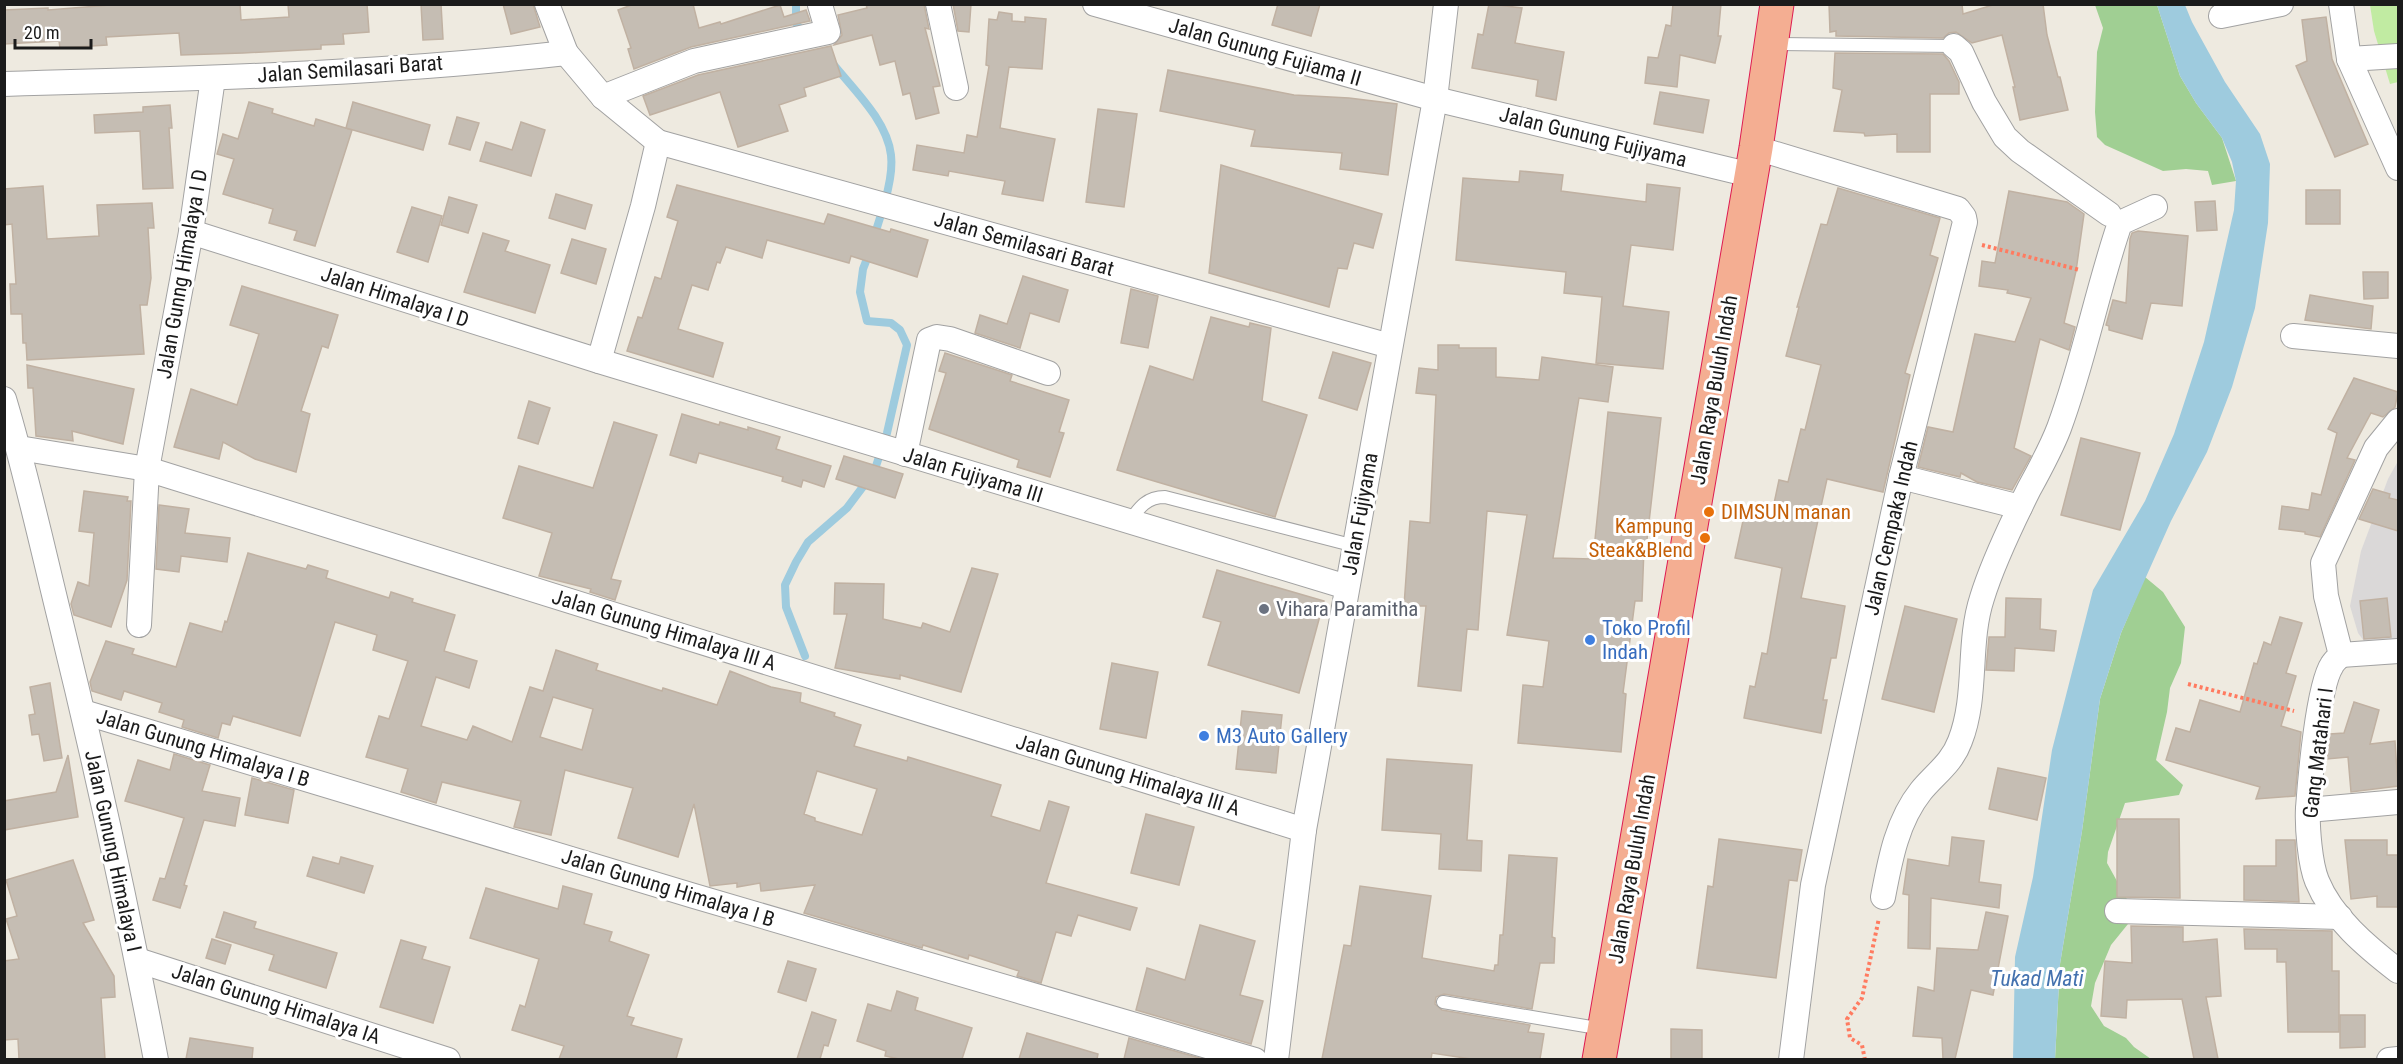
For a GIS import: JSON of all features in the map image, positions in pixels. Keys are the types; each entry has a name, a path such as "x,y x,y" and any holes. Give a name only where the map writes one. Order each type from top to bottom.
{"highway":[{"name":"Jalan Raya Buluh Indah","path":"1602,1044 1753,162 1777,4"}],"street":[{"path":"547,4 566,53"},
{"path":"938,4 956,88"},
{"name":"Jalan Gunung Fujiama II","path":"1095,4 1434,99"},
{"name":"Jalan Fujiyama","path":"1276,1059 1304,830 1434,99 1446,4"},
{"path":"2221,16 2281,4"},
{"path":"2341,4 2349,59 2398,167"},
{"path":"603,97 694,61 828,32 821,5"},
{"path":"1954,46 1961,52 1984,102 2005,137 2020,151 2109,213"},
{"name":"Jalan Semilasari Barat","path":"4,84 213,78 505,60 566,53 603,97 658,142 1390,346"},
{"path":"2349,59 2398,57"},
{"name":"Jalan Gunng Himalaya I D","path":"139,625 147,469 191,232 213,78"},
{"name":"Jalan Gunung Fujiyama","path":"1434,99 1753,162"},
{"path":"599,361 643,206 658,142"},
{"path":"1753,162 1958,209 1965,222"},
{"path":"1883,897 1895,839 1921,792 1943,770 1960,742 1969,712 1977,616 1982,597 2020,507 2058,430 2082,362 2120,223 2155,207"},
{"name":"Jalan Cempaka Indah","path":"1791,1059 1813,885 1901,477 1965,222"},
{"name":"Jalan Himalaya I D","path":"191,232 599,361"},
{"path":"2293,336 2398,346"},
{"path":"905,454 929,340 937,337 951,339 1048,373"},
{"name":"Jalan Fujiyama III","path":"599,361 1347,587"},
{"name":"Jalan Gunung Himalaya I","path":"4,399 19,448 83,712 156,1059"},
{"path":"2398,421 2387,449 2323,563 2325,596 2341,655 2398,651"},
{"name":"Jalan Gunung Himalaya III A","path":"19,448 147,469 1304,830"},
{"path":"1901,477 2020,507"},
{"name":"Gang Matahari I","path":"2341,655 2331,665 2318,718 2308,810 2315,878 2325,897 2340,917 2370,950 2398,970"},
{"name":"Jalan Gunung Himalaya I B","path":"83,712 694,896 1255,1059"},
{"path":"2308,810 2398,802"},
{"path":"2117,911 2340,917"},
{"name":"Jalan Gunung Himalaya IA","path":"137,960 448,1059"},
{"path":"2390,1059 2398,1059"}],"lane":[{"path":"1771,44 1954,46"},
{"path":"1128,522 1142,504 1156,497 1165,497 1355,546"},
{"path":"1443,1002 1602,1044"}],"path":[{"path":"1965,222 1971,236 1981,244 2015,255 2104,276"},
{"path":"2188,684 2318,718"},
{"path":"1865,1059 1862,1046 1850,1038 1847,1019 1862,999 1883,897"}],"shaded area":[{"path":"2398,461 2398,664 2365,666 2370,649 2358,633 2350,606 2361,551 2388,479"}],"green space":[{"path":"2095,5 2157,5 2180,76 2196,103 2222,138 2236,181 2212,185 2208,171 2186,169 2163,171 2105,145 2097,137 2095,112 2097,52 2103,28"},
{"path":"2370,5 2398,5 2398,82 2390,84 2374,31"},
{"path":"2145,577 2163,592 2185,627 2181,663 2170,688 2156,760 2183,785 2179,795 2125,803 2108,852 2107,863 2128,901 2128,924 2111,945 2095,983 2091,1006 2104,1026 2126,1038 2151,1059 2055,1060 2060,964 2082,831 2100,699 2121,633"}],"water":[{"name":"Tukad Mati","path":"2157,5 2185,5 2225,82 2260,134 2270,164 2268,223 2255,308 2232,387 2207,452 2171,521 2121,633 2100,699 2082,831 2060,964 2055,1059 2013,1059 2015,957 2033,877 2052,750 2093,590 2145,501 2174,434 2204,342 2234,210 2236,181 2232,162 2222,138 2196,103 2180,76"}],"building":[{"path":"123,4 240,4 241,20 289,17 288,4 367,4 369,32 343,34 344,44 321,45 321,49 243,53 181,55 179,33 106,37 107,45 60,48 59,41 4,44 4,10 48,8 48,10"},
{"path":"421,4 441,4 443,39 423,40"},
{"path":"503,4 533,4 540,27 511,34"},
{"path":"634,4 693,4 699,28 720,22 721,24 780,5 784,17 806,10 810,21 691,47 634,69 628,49 631,48 618,10"},
{"path":"866,4 924,4 929,29 925,28 940,86 933,87 939,113 916,119 910,93 903,95 895,61 880,65 872,35 834,45 842,35 838,15 867,8"},
{"path":"953,4 971,4 969,32 958,31"},
{"path":"1278,4 1320,4 1311,36 1272,25"},
{"path":"1489,4 1522,8 1515,43 1564,52 1556,100 1536,96 1538,80 1472,68 1478,34 1483,35"},
{"path":"1673,4 1721,4 1718,36 1721,36 1715,63 1680,55 1677,87 1645,83 1648,57 1658,58 1666,25 1671,26"},
{"path":"1829,4 1962,4 1963,14 1996,4 2043,4 2047,35 2068,110 2020,120 2013,87 2015,87 2002,35 1972,43 1956,32 1949,33 1943,38 1836,36 1836,31 1830,32"},
{"path":"999,12 1012,14 1012,21 1025,22 1025,17 1046,19 1042,69 1009,67 1000,128 1055,139 1043,201 1002,194 1005,181 949,171 948,176 913,170 917,145 964,153 967,135 977,137 989,66 986,65 989,19 997,20"},
{"path":"2326,17 2332,59 2368,144 2335,157 2296,66 2307,61 2302,20"},
{"path":"831,46 841,76 804,88 806,96 779,105 788,131 738,147 720,92 650,115 643,96 698,75"},
{"path":"1835,53 1943,54 1959,82 1959,94 1930,94 1930,152 1897,152 1897,134 1865,136 1864,133 1834,131 1842,90 1833,88"},
{"path":"1168,70 1294,95 1397,104 1388,175 1340,169 1342,153 1251,146 1255,130 1160,111"},
{"path":"1660,92 1709,100 1703,133 1654,124"},
{"path":"249,102 273,109 272,113 314,126 316,119 352,130 315,246 294,240 297,231 269,223 273,209 223,194 234,159 217,154 223,134 238,139"},
{"path":"353,102 430,125 423,150 346,128"},
{"path":"170,105 172,128 169,128 173,188 143,189 140,131 95,133 94,115 143,112 143,107"},
{"path":"1098,109 1137,114 1124,207 1086,202"},
{"path":"457,117 479,123 470,150 449,144"},
{"path":"521,122 545,130 531,176 480,161 486,142 512,150"},
{"path":"1221,165 1382,214 1373,248 1354,243 1347,269 1338,268 1329,307 1209,273"},
{"path":"1520,171 1563,175 1561,191 1646,202 1647,184 1680,188 1673,250 1631,245 1623,306 1669,312 1663,369 1596,363 1602,297 1564,293 1566,272 1456,260 1463,178 1519,182"},
{"path":"677,185 824,224 828,214 890,232 891,229 928,240 917,277 851,256 849,263 767,240 762,258 726,247 720,263 717,262 708,290 692,285 678,329 723,343 713,377 627,351 638,317 642,318 655,277 661,279 678,221 667,217"},
{"path":"43,186 47,239 99,236 97,205 152,203 154,228 148,228 151,278 147,305 140,305 144,354 27,360 26,343 23,343 22,314 11,314 10,284 16,284 12,224 4,225 4,189"},
{"path":"1838,188 1940,218 1930,255 1938,258 1905,373 1910,375 1883,492 1827,479 1801,598 1845,606 1836,658 1831,658 1823,700 1827,700 1821,733 1744,718 1750,686 1755,687 1762,653 1767,654 1782,568 1735,558 1746,507 1772,513 1779,480 1788,482 1801,429 1805,430 1821,365 1786,356 1799,307 1797,307 1821,224 1827,225"},
{"path":"2306,190 2340,190 2340,224 2306,224"},
{"path":"2009,191 2067,202 2084,214 2076,271 2064,323 2075,327 2069,350 2040,339 2014,448 2031,456 2012,490 1977,482 1961,473 1960,477 1918,467 1928,427 1953,432 1975,334 2015,342 2031,298 2007,293 2008,290 1979,286 1982,261 1995,263"},
{"path":"556,194 592,205 585,229 549,218"},
{"path":"449,197 477,205 468,233 441,225"},
{"path":"2215,201 2217,230 2197,231 2195,202"},
{"path":"412,207 442,216 428,262 397,252"},
{"path":"2138,231 2188,236 2182,306 2151,303 2142,339 2109,330 2109,326 2106,325 2113,300 2126,303 2130,239 2132,233"},
{"path":"483,233 509,241 505,251 550,265 535,313 464,292"},
{"path":"572,239 606,249 596,284 561,273"},
{"path":"2363,272 2388,272 2388,298 2364,299"},
{"path":"1023,276 1068,290 1059,322 1030,313 1020,348 975,333 980,315 1007,324"},
{"path":"242,286 338,315 328,348 322,346 301,411 310,414 296,472 255,459 223,442 219,459 174,447 191,389 237,405 259,334 230,325"},
{"path":"1131,289 1158,296 1148,348 1121,343"},
{"path":"2310,295 2373,306 2371,329 2305,320"},
{"path":"1211,317 1249,327 1250,323 1271,328 1262,401 1307,415 1275,517 1117,470 1150,366 1193,380"},
{"path":"1438,345 1459,345 1459,348 1496,348 1496,377 1539,380 1542,357 1613,367 1608,402 1579,398 1553,558 1593,559 1608,412 1661,418 1646,548 1644,548 1642,601 1635,601 1623,693 1626,694 1621,752 1518,743 1523,685 1543,687 1549,641 1507,635 1527,515 1487,511 1478,630 1467,629 1461,691 1418,686 1426,606 1404,606 1410,521 1430,523 1436,395 1416,393 1419,368 1438,370"},
{"path":"1333,352 1371,363 1357,410 1319,398"},
{"path":"945,353 1012,375 1010,381 1069,400 1059,432 1064,433 1050,477 1017,467 1019,460 929,429 946,373 939,371"},
{"path":"27,365 134,389 123,444 72,431 73,441 36,436 33,388 28,388"},
{"path":"2354,378 2398,392 2395,407 2383,417 2371,413 2347,458 2355,460 2320,537 2305,534 2305,532 2279,529 2282,506 2309,510 2312,493 2321,495 2337,433 2328,429"},
{"path":"529,401 550,408 538,444 518,438"},
{"path":"682,414 719,425 720,422 748,430 748,427 780,437 776,449 831,466 824,487 803,480 801,487 782,481 783,477 699,453 696,463 670,455"},
{"path":"614,422 657,435 611,579 621,581 615,600 590,592 591,589 539,576 552,533 503,518 519,466 593,488"},
{"path":"2081,438 2140,453 2120,530 2061,515"},
{"path":"844,456 903,474 895,498 836,479"},
{"path":"2373,489 2390,494 2389,498 2398,500 2398,531 2359,519"},
{"path":"84,491 128,497 127,501 131,501 127,580 111,627 74,615 71,604 78,582 89,586 94,533 79,531"},
{"path":"159,505 189,509 185,533 230,538 227,562 181,556 179,572 156,569"},
{"path":"248,553 306,569 308,565 328,571 326,578 389,598 391,592 413,599 412,602 455,615 444,651 477,661 469,688 436,677 421,726 467,740 473,726 512,742 530,687 543,691 556,650 598,664 596,670 662,691 663,688 717,705 730,671 771,687 801,693 800,702 835,713 834,716 861,725 854,746 907,761 908,757 1001,785 991,816 1040,831 1049,801 1069,807 1046,883 1137,908 1130,930 1078,915 1071,936 1056,932 1041,983 1017,976 1019,971 969,955 968,959 923,945 922,948 804,913 815,885 761,891 760,883 737,887 737,883 710,886 694,804 678,857 618,838 633,788 565,770 551,835 514,827 521,801 442,782 436,803 401,792 408,769 366,757 379,716 389,719 408,661 373,650 377,635 335,622 300,736 233,716 230,725 222,723 218,738 182,727 184,720 159,712 162,703 124,691 121,700 92,691 90,682 106,641 134,649 132,654 176,667 190,623 222,632 225,621 227,622","holes":["553,697 593,709 582,750 540,737","817,771 877,789 862,835 815,821 815,818 804,814"]},
{"path":"972,568 998,574 961,692 900,675 900,679 835,668 847,614 834,614 835,583 884,584 883,619 921,628 923,623 950,632"},
{"path":"1217,570 1324,601 1299,693 1208,665 1221,622 1203,617"},
{"path":"2006,598 2041,599 2040,629 2056,631 2054,651 2015,648 2014,671 1986,670 1989,637 2005,637"},
{"path":"2387,598 2391,637 2364,639 2360,601"},
{"path":"1905,606 1957,619 1934,712 1882,699"},
{"path":"2280,617 2302,623 2286,673 2296,676 2281,726 2301,732 2295,796 2256,799 2260,787 2166,760 2176,728 2190,732 2200,700 2240,712 2254,663 2257,664 2264,642 2271,645"},
{"path":"1112,663 1158,672 1146,738 1100,729"},
{"path":"50,683 62,758 44,761 39,734 32,735 29,715 35,714 30,687"},
{"path":"2354,702 2379,710 2370,744 2395,741 2398,786 2351,792 2348,757 2327,759 2330,734 2344,733"},
{"path":"1242,711 1282,715 1276,773 1236,769"},
{"path":"174,754 210,765 202,791 240,798 235,826 204,820 184,885 187,886 180,908 153,900 160,878 165,879 184,818 125,801 138,760 170,770"},
{"path":"68,755 78,817 4,830 4,801 56,792"},
{"path":"1387,759 1472,765 1467,840 1482,841 1481,871 1439,869 1441,834 1382,830"},
{"path":"1998,768 2046,778 2037,820 1989,809"},
{"path":"252,778 294,790 288,823 245,815"},
{"path":"1146,814 1194,827 1179,885 1131,873"},
{"path":"2117,819 2179,819 2180,898 2117,897"},
{"path":"1952,837 1984,841 1979,882 2001,885 1999,908 1931,898 1930,949 1908,948 1909,895 1903,894 1908,859 1949,866"},
{"path":"1719,839 1802,850 1797,881 1789,880 1776,978 1697,968 1708,886 1713,887"},
{"path":"2276,840 2295,840 2299,902 2244,900 2244,866 2276,866"},
{"path":"2345,840 2387,840 2387,855 2398,855 2398,907 2377,907 2377,896 2351,899"},
{"path":"1509,855 1557,858 1552,937 1555,938 1554,963 1540,963 1532,1009 1444,994 1436,997 1435,1004 1442,1010 1530,1025 1528,1032 1544,1034 1540,1059 1471,1059 1432,1053 1431,1059 1322,1059 1344,945 1351,946 1360,886 1431,896 1422,958 1494,971 1495,965 1498,965 1500,935 1503,935"},
{"path":"313,857 339,864 341,857 373,866 364,893 307,876"},
{"path":"73,860 94,920 83,923 114,976 115,997 101,998 105,1059 19,1059 18,1039 4,1040 4,961 19,959 6,919 17,916 6,880"},
{"path":"563,886 592,894 584,924 612,932 609,941 649,955 627,1016 634,1018 631,1025 682,1039 676,1059 559,1059 564,1046 512,1030 520,1005 525,1007 539,959 470,938 486,888 558,909"},
{"path":"224,912 256,922 254,928 337,953 326,988 269,970 274,955 216,937"},
{"path":"1986,912 2008,916 1993,995 1971,990 1955,1059 1943,1059 1942,1038 1913,1036 1918,987 1934,991 1937,948 1978,950"},
{"path":"1200,925 1255,941 1240,995 1263,1001 1251,1044 1136,1010 1147,968 1185,980"},
{"path":"2131,926 2183,927 2183,942 2217,939 2221,996 2206,997 2218,1059 2194,1059 2182,999 2127,1000 2126,1018 2101,1016 2105,961 2132,963"},
{"path":"2244,929 2332,931 2332,971 2339,971 2339,1032 2288,1032 2286,962 2277,962 2277,949 2245,949"},
{"path":"212,939 231,945 225,964 206,958"},
{"path":"401,940 426,947 422,959 450,967 433,1023 380,1007"},
{"path":"788,961 816,969 806,1001 778,992"},
{"path":"897,991 918,998 915,1010 972,1028 962,1059 899,1059 885,1056 886,1051 857,1041 868,1004 891,1011"},
{"path":"812,1012 836,1020 828,1046 824,1045 820,1059 797,1059"},
{"path":"2340,1015 2365,1015 2365,1047 2340,1048"},
{"path":"1671,1029 1702,1030 1702,1059 1671,1059"},
{"path":"1027,1033 1098,1054 1097,1059 1019,1059"},
{"path":"190,1038 253,1048 252,1059 186,1059"},
{"path":"1129,1038 1203,1059 1124,1059"}],"waterway":[{"path":"796,4 796,23 803,33"},
{"path":"834,65 877,118 888,142 891,155 891,175 874,237"},
{"path":"805,656 786,607 785,585 808,542 847,508 874,472 887,433 907,345 900,330 891,323 867,321 860,292 863,269 870,251"}],"place":[{"name":"DIMSUN manan","path":"1709,512"},
{"name":"Kampung Steak&Blend","path":"1705,538"},
{"name":"Vihara Paramitha","path":"1264,609"},
{"name":"Toko Profil Indah","path":"1590,640"},
{"name":"M3 Auto Gallery","path":"1204,736"}]}
